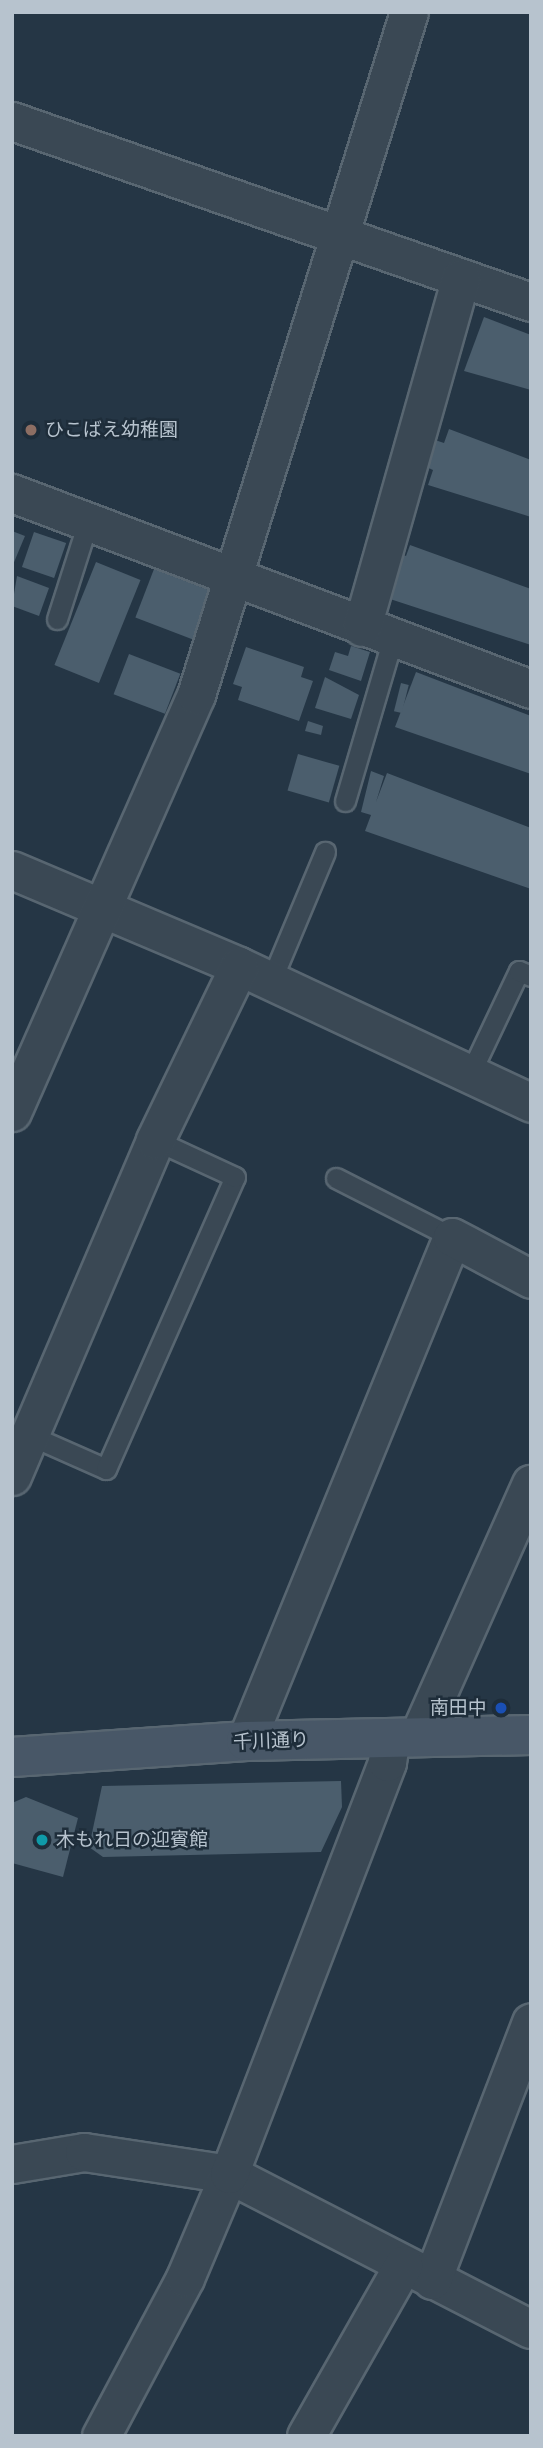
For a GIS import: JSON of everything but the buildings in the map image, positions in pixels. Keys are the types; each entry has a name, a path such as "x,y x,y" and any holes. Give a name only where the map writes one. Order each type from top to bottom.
{"main road":[{"name":"千川通り","path":"12,1757 247,1741 531,1735"}],"street":[{"path":"12,1111 104,911 196,695 409,12"},
{"path":"12,121 531,302"},
{"path":"377,632 461,278"},
{"path":"12,493 531,689"},
{"path":"12,870 255,974 531,1103"},
{"path":"12,1476 155,1140 255,974"},
{"path":"247,1741 452,1237 531,1279"},
{"path":"101,2436 185,2278 229,2174 387,1762 405,1736 529,1497"},
{"path":"306,2436 417,2273 531,2022"},
{"path":"12,2164 85,2152 229,2174 417,2273 531,2329"}],"lane":[{"path":"57,619 88,522"},
{"path":"345,801 377,632"},
{"path":"255,974 325,852"},
{"path":"470,1074 519,971 531,976"},
{"path":"29,1435 106,1469 235,1177 155,1140"},
{"path":"336,1178 452,1237"}],"place":[{"name":"ひこばえ幼稚園","path":"31,430"},
{"name":"南田中","path":"501,1708"},
{"name":"木もれ日の迎賓館","path":"42,1840"}]}
